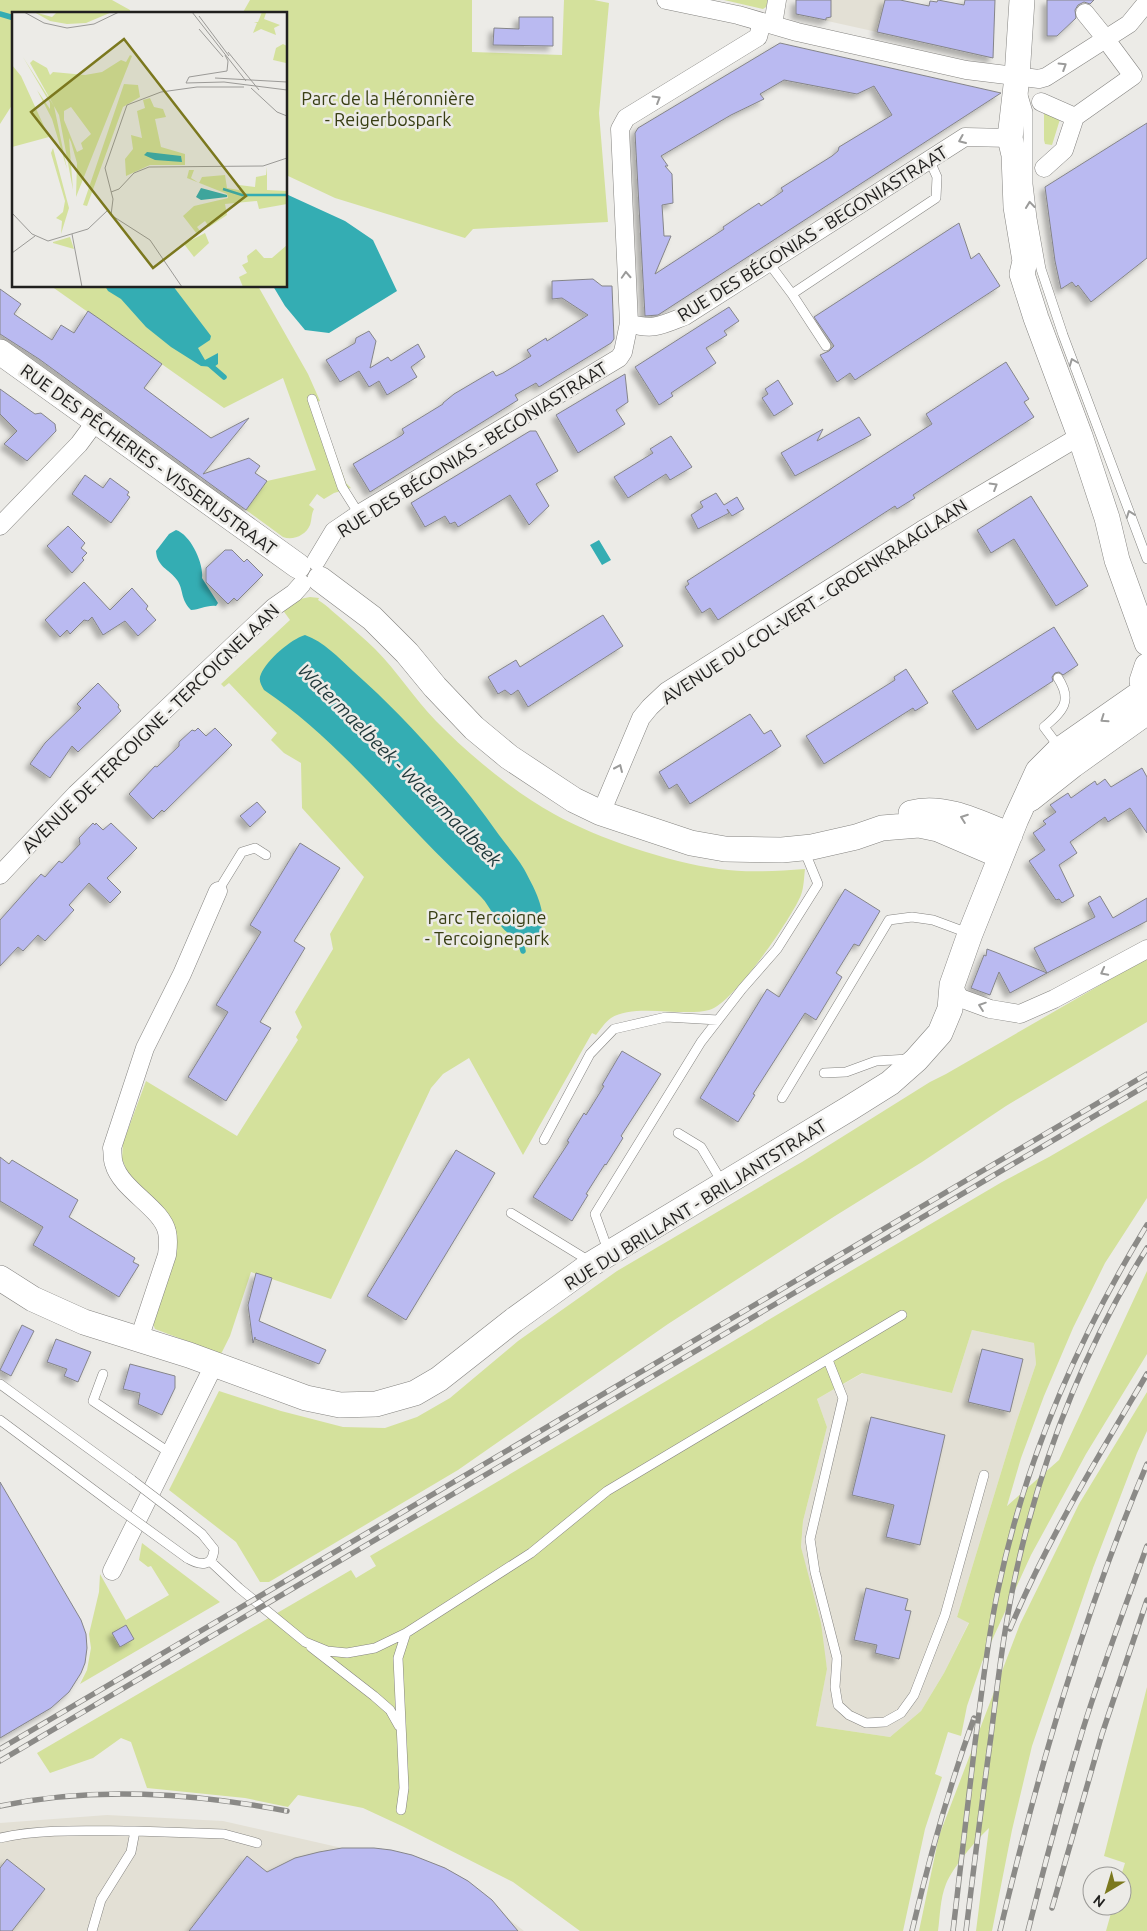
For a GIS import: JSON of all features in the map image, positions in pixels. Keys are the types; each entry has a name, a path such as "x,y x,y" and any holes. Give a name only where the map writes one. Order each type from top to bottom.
{"street":[{"path":"666,0 966,70 1039,79 1046,77 1129,24 1147,2"},
{"path":"629,323 620,128 626,118 758,37 778,6 777,0"},
{"path":"1022,0 1018,77 1010,138 1003,150 1001,181 1005,238 1014,265 1022,274 1036,318 1080,436 1107,518 1117,560 1147,642"},
{"path":"1044,168 1064,150 1075,117 1140,74 1106,39 1086,13"},
{"path":"1041,102 1075,117"},
{"name":"RUE DES BÉGONIAS - BEGONIASTRAAT","path":"309,573 334,531 359,514 613,362 623,352 629,323 645,328 654,327 685,316 965,137 1010,138"},
{"name":"RUE DES PÊCHERIES - VISSERIJSTRAAT","path":"0,352 372,618 407,653 435,687 474,728 509,757 574,800 601,813 691,843 725,849 753,851 803,848 856,837 882,828 919,825 1006,846"},
{"path":"0,526 79,444 96,421"},
{"name":"AVENUE DU COL-VERT - GROENKRAAGLAAN","path":"601,813 641,718 650,706 667,691 922,530 1080,436"},
{"path":"1107,518 1130,554 1147,593"},
{"name":"AVENUE DE TERCOIGNE - TERCOIGNELAAN","path":"0,875 76,794 274,607 294,592 309,573"},
{"path":"920,1055 928,1027 938,1004 952,985 970,934 1038,771 1067,757 1146,700 1143,676 1147,666"},
{"path":"138,1340 166,1255 167,1230 162,1221 123,1180 114,1164 112,1148 145,1048 182,974 218,890"},
{"path":"952,985 960,998 990,1009 1020,1014 1054,999 1147,949"},
{"name":"RUE DU BRILLANT - BRILJANTSTRAAT","path":"0,1278 33,1299 84,1322 189,1355 306,1398 340,1405 376,1404 416,1393 439,1379 536,1304 601,1258 890,1083 920,1055"},
{"path":"112,1571 214,1365"}],"lane":[{"path":"1018,77 1028,111 1028,184 1041,269 1063,335 1147,559"},
{"path":"792,294 936,198 937,177 929,159"},
{"path":"768,262 792,294 826,346"},
{"path":"312,399 342,487 359,514"},
{"path":"1058,678 1065,688 1067,700 1062,710 1044,727 1067,757"},
{"path":"218,890 242,852 255,848 266,855"},
{"path":"601,1258 595,1214 701,1042 742,989 778,949 818,884 803,848"},
{"path":"782,1098 889,920 912,917 933,920 970,934"},
{"path":"544,1140 590,1054 614,1029 666,1016 718,1020"},
{"path":"824,1073 846,1072 876,1061 920,1055"},
{"path":"678,1133 701,1147 723,1184"},
{"path":"511,1214 601,1258"},
{"path":"305,1642 327,1650 347,1652 375,1648 406,1633 531,1553 607,1491 902,1315"},
{"path":"828,1360 843,1398 810,1539 815,1572 837,1658 835,1688 838,1705 849,1715 866,1722 885,1722 901,1713 914,1695 945,1614 984,1475"},
{"path":"103,1374 93,1401 170,1453"},
{"path":"0,1384 132,1480 209,1541 214,1549 210,1561 203,1564 195,1563 187,1558 0,1420"},
{"path":"210,1561 239,1588 390,1710 400,1728"},
{"path":"402,1810 404,1788 398,1658 406,1633"},
{"path":"0,1838 15,1834 90,1830 224,1834 257,1842"},
{"path":"92,1931 101,1900 131,1852 135,1831"}],"shaded area":[{"path":"796,0 885,0 877,32 796,14"},
{"path":"972,1330 1034,1343 1036,1364 957,1617 969,1622 944,1673 921,1711 890,1737 816,1726 827,1668 801,1547 803,1521 827,1427 817,1399 863,1373 952,1393"},
{"path":"107,1815 223,1821 342,1848 374,1848 412,1855 445,1868 468,1881 492,1900 510,1920 524,1931 0,1931 0,1823"}],"green space":[{"path":"0,0 112,0 130,10 130,12 12,12 12,105 0,124"},
{"name":"Parc de la Héronnière - Reigerbospark","path":"250,0 472,0 472,52 562,55 564,0 594,0 609,3 599,113 608,222 473,229 465,238 335,198 288,176 288,12 243,12"},
{"path":"724,0 768,0 766,7 763,9"},
{"path":"1044,109 1061,116 1052,145 1045,144 1044,140"},
{"path":"54,288 259,288 308,374 320,401 317,402 346,483 351,488 334,493 324,499 317,494 309,505 314,509 311,523 306,532 295,538 283,537 246,510 267,481 316,470 283,378 224,408"},
{"name":"Parc Tercoigne - Tercoignepark","path":"310,597 319,598 318,600 375,649 428,712 462,746 508,784 554,814 613,841 699,866 740,871 805,869 804,882 801,895 774,940 746,977 719,1005 709,1010 698,1012 632,1011 611,1018 596,1035 592,1033 523,1155 469,1058 443,1074 431,1088 331,1299 251,1272 230,1336 221,1354 155,1329 153,1324 175,1253 128,1173 122,1159 123,1143 146,1081 237,1136 298,1040 296,1037 302,1027 295,1012 333,949 330,934 364,877 302,808 301,763 284,753 271,740 277,733 229,683 224,687 221,684 290,620 282,609 295,600"},
{"path":"1147,958 1147,1022 1006,1106 922,1162 668,1324 458,1470 269,1582 260,1582 236,1542 169,1490 219,1391 281,1411 343,1427 385,1428 417,1417 450,1398 518,1341 617,1271 802,1162 930,1082"},
{"path":"1147,1100 1147,1198 1105,1263 1073,1328 1044,1396 1021,1458 1007,1506 1059,1460 1147,1271 1147,1354 1086,1454 1031,1555 982,1662 967,1706 961,1736 948,1732 935,1774 942,1777 925,1829 903,1931 580,1931 513,1882 363,1808 298,1795 288,1807 245,1798 147,1788 131,1742 121,1738 93,1758 50,1773 37,1753 351,1570 356,1578 376,1566 370,1556 1002,1182","holes":["972,1330 1034,1343 1036,1364 957,1617 969,1623 944,1673 921,1711 890,1737 816,1726 827,1669 821,1623 801,1547 803,1521 827,1427 817,1399 862,1373 952,1393"]},
{"path":"1147,1392 1147,1431 1093,1568 1032,1746 1012,1830 992,1931 976,1931 989,1828 965,1854 949,1877 942,1896 938,1931 919,1931 939,1836 1020,1624 1079,1504"},
{"path":"142,1543 220,1602 80,1684 87,1670 91,1648 89,1634 99,1592 100,1574 126,1620 169,1595 151,1566 148,1567 139,1560"},
{"path":"1147,1687 1147,1931 1106,1931 1110,1916 1132,1916 1132,1866 1124,1866 1125,1863 1104,1856"}],"water":[{"path":"288,195 345,221 373,240 397,291 329,333 305,330 285,306 274,288 288,288"},
{"path":"106,288 175,288 211,336 210,340 198,348 205,360 218,353 218,364 214,367 201,366 171,347 146,327 121,299"},
{"path":"176,530 187,538 199,558 202,578 218,603 216,606 191,610 185,602 177,580 159,561 156,551 169,534"},
{"path":"599,540 611,560 602,565 590,545"},
{"path":"305,635 330,650 393,709 431,749 466,791 528,876 539,900 543,917 540,932 532,937 524,938 508,933 499,924 481,897 347,759 307,723 264,690 260,678 264,668 287,645"}],"building":[{"path":"796,0 831,0 831,17 826,18 826,20 796,14"},
{"path":"885,0 900,0 929,6 930,1 937,2 938,0 964,5 965,0 995,0 993,58 877,32"},
{"path":"1047,0 1094,0 1090,4 1084,2 1078,5 1075,10 1076,18 1057,36 1047,36"},
{"path":"519,17 553,17 553,46 493,45 494,28 519,29"},
{"path":"780,43 1001,93 658,315 645,316 635,133 638,128","holes":["784,80 857,94 874,86 892,115 839,147 838,151 832,156 781,188 783,191 761,206 759,203 723,227 724,229 655,274 671,236 664,236 662,205 673,203 672,174 665,166 668,166 661,156 731,115 764,99 760,94"]},
{"path":"1147,123 1147,258 1091,302 1078,285 1076,287 1072,282 1061,289 1055,261 1045,187"},
{"path":"959,223 971,259 979,253 1000,286 855,380 850,373 837,382 820,355 829,351 834,346 814,317"},
{"path":"593,279 602,286 612,286 614,339 611,343 539,387 536,383 515,395 518,400 370,492 353,464 402,435 404,433 402,429 443,404 454,394 493,371 496,376 503,373 531,356 527,350 546,338 547,341 588,315 562,298 552,299 552,281"},
{"path":"0,289 21,304 14,314 52,340 61,325 74,333 88,311 101,320 162,364 144,388 211,438 249,418 203,474 249,458 260,466 255,473 267,481 246,510 39,359 0,334"},
{"path":"729,307 739,321 724,331 727,335 706,348 716,363 671,393 673,396 659,405 635,367"},
{"path":"369,331 376,341 370,368 388,357 391,361 418,344 425,357 411,367 417,377 387,395 379,381 369,387 359,371 340,382 326,360 355,343 356,338"},
{"path":"1006,362 1029,399 1024,402 1034,417 913,495 915,498 897,509 895,506 718,620 710,608 702,613 685,587 689,584 687,581 932,424 926,414"},
{"path":"625,374 628,402 616,410 625,424 578,453 556,415"},
{"path":"778,380 793,404 774,416 762,398 768,394 765,389"},
{"path":"0,389 35,414 41,413 55,424 56,431 27,461 4,444 17,431 0,414"},
{"path":"859,417 871,435 795,476 781,453 823,429 817,441"},
{"path":"530,431 536,431 558,471 536,484 549,506 529,525 510,495 458,527 455,522 450,524 445,516 425,527 411,503"},
{"path":"671,436 692,467 670,480 666,474 628,498 614,477 653,453 650,449"},
{"path":"85,475 103,488 110,478 129,492 127,495 130,497 111,523 72,494"},
{"path":"716,493 724,505 737,497 744,509 732,516 727,509 729,513 698,529 691,515 703,507 700,502"},
{"path":"1031,496 1088,586 1056,606 1014,539 991,553 977,530"},
{"path":"68,526 85,543 81,548 87,553 82,558 84,560 72,573 47,546"},
{"path":"225,550 232,550 244,562 247,559 263,575 237,601 234,598 228,604 206,582 206,568"},
{"path":"84,582 110,610 132,588 148,606 146,609 156,620 138,636 125,621 103,635 92,617 88,621 84,620 70,634 67,630 60,637 45,620"},
{"path":"603,615 623,646 528,707 518,690 511,695 505,690 498,694 488,677 516,660 520,667"},
{"path":"1054,627 1078,665 1063,675 1059,672 1055,673 1052,677 1053,681 977,730 952,691"},
{"path":"906,669 928,703 915,711 913,708 824,764 806,736 895,680 894,677"},
{"path":"98,683 119,705 118,707 121,711 78,752 72,746 50,778 30,764 45,743 81,708 77,704"},
{"path":"750,714 764,734 771,730 781,746 690,804 677,784 669,789 659,772"},
{"path":"198,728 206,736 215,728 232,745 164,812 162,810 153,819 129,794 155,766 157,767 179,746 179,742 192,730 195,731"},
{"path":"1142,768 1147,777 1147,833 1130,808 1108,822 1105,817 1070,842 1077,853 1059,865 1074,896 1062,903 1059,899 1056,900 1029,861 1045,850 1033,833 1046,824 1043,821 1056,812 1050,805 1068,793 1071,798 1095,781 1097,785 1105,779 1111,787"},
{"path":"257,802 266,812 250,827 240,816"},
{"path":"93,823 95,825 96,823 103,830 111,823 137,848 107,878 121,892 110,903 89,883 69,905 74,910 45,941 38,935 23,951 18,947 0,966 0,920 41,874 45,877 59,861 62,863 80,844 79,838"},
{"path":"300,843 340,868 294,941 305,948 260,1022 271,1028 226,1101 188,1077 228,1012 216,1005 261,932 250,925"},
{"path":"845,889 880,911 859,946 854,944 836,973 842,977 816,1020 805,1013 753,1094 755,1095 738,1122 700,1098 767,989 779,997"},
{"path":"1100,896 1113,918 1147,898 1147,921 1047,973 1034,948 1095,917 1088,903"},
{"path":"987,949 1047,973 1010,993 999,972 990,995 971,988 984,955 986,956"},
{"path":"622,1051 661,1074 621,1136 623,1138 586,1194 588,1195 572,1221 533,1197 569,1142 567,1141 584,1113 586,1115 604,1086 602,1085"},
{"path":"456,1150 495,1173 406,1320 367,1296"},
{"path":"0,1157 9,1164 12,1160 78,1200 69,1217 135,1258 133,1262 139,1265 119,1297 33,1245 43,1227 0,1201"},
{"path":"256,1273 272,1278 259,1321 326,1350 319,1364 255,1339 255,1337 253,1343 248,1305"},
{"path":"22,1325 34,1331 11,1376 0,1370"},
{"path":"56,1339 91,1352 78,1382 64,1376 67,1369 47,1362"},
{"path":"982,1349 1023,1359 1010,1412 968,1402"},
{"path":"130,1364 175,1376 175,1388 162,1415 138,1404 140,1393 123,1389"},
{"path":"871,1417 945,1435 920,1545 886,1537 894,1505 852,1495"},
{"path":"0,1482 81,1620 86,1634 87,1648 85,1663 81,1673 69,1692 51,1708 0,1738"},
{"path":"866,1588 908,1599 905,1610 911,1611 899,1659 875,1653 877,1645 854,1640"},
{"path":"126,1625 134,1639 120,1647 112,1633"},
{"path":"342,1848 391,1850 412,1855 445,1868 468,1881 492,1900 518,1931 189,1931 247,1856 267,1872 295,1858"},
{"path":"7,1859 45,1889 12,1931 0,1931 0,1868"}],"waterway":[{"name":"Watermaelbeek - Watermaalbeek","path":"0,14 12,17"},
{"name":"Watermaelbeek - Watermaalbeek","path":"209,364 224,377"},
{"name":"Watermaelbeek - Watermaalbeek","path":"518,932 523,951"}],"railway":[{"path":"0,1749 1147,1074"},
{"path":"0,1761 1147,1085"},
{"path":"953,1931 988,1647 994,1609 1009,1542 1023,1494 1057,1401 1098,1311 1147,1225"},
{"path":"966,1931 1004,1637 1013,1588 1034,1501 1046,1463 1090,1352 1147,1248"},
{"path":"1010,1629 1024,1596 1057,1531 1147,1374"},
{"path":"1000,1931 1046,1753 1082,1636 1102,1578 1147,1464"},
{"path":"1028,1931 1083,1729 1147,1546"},
{"path":"1052,1908 1102,1734 1147,1600"},
{"path":"912,1931 940,1823 974,1718"},
{"path":"0,1806 72,1796 144,1794 215,1800 287,1811"}]}
